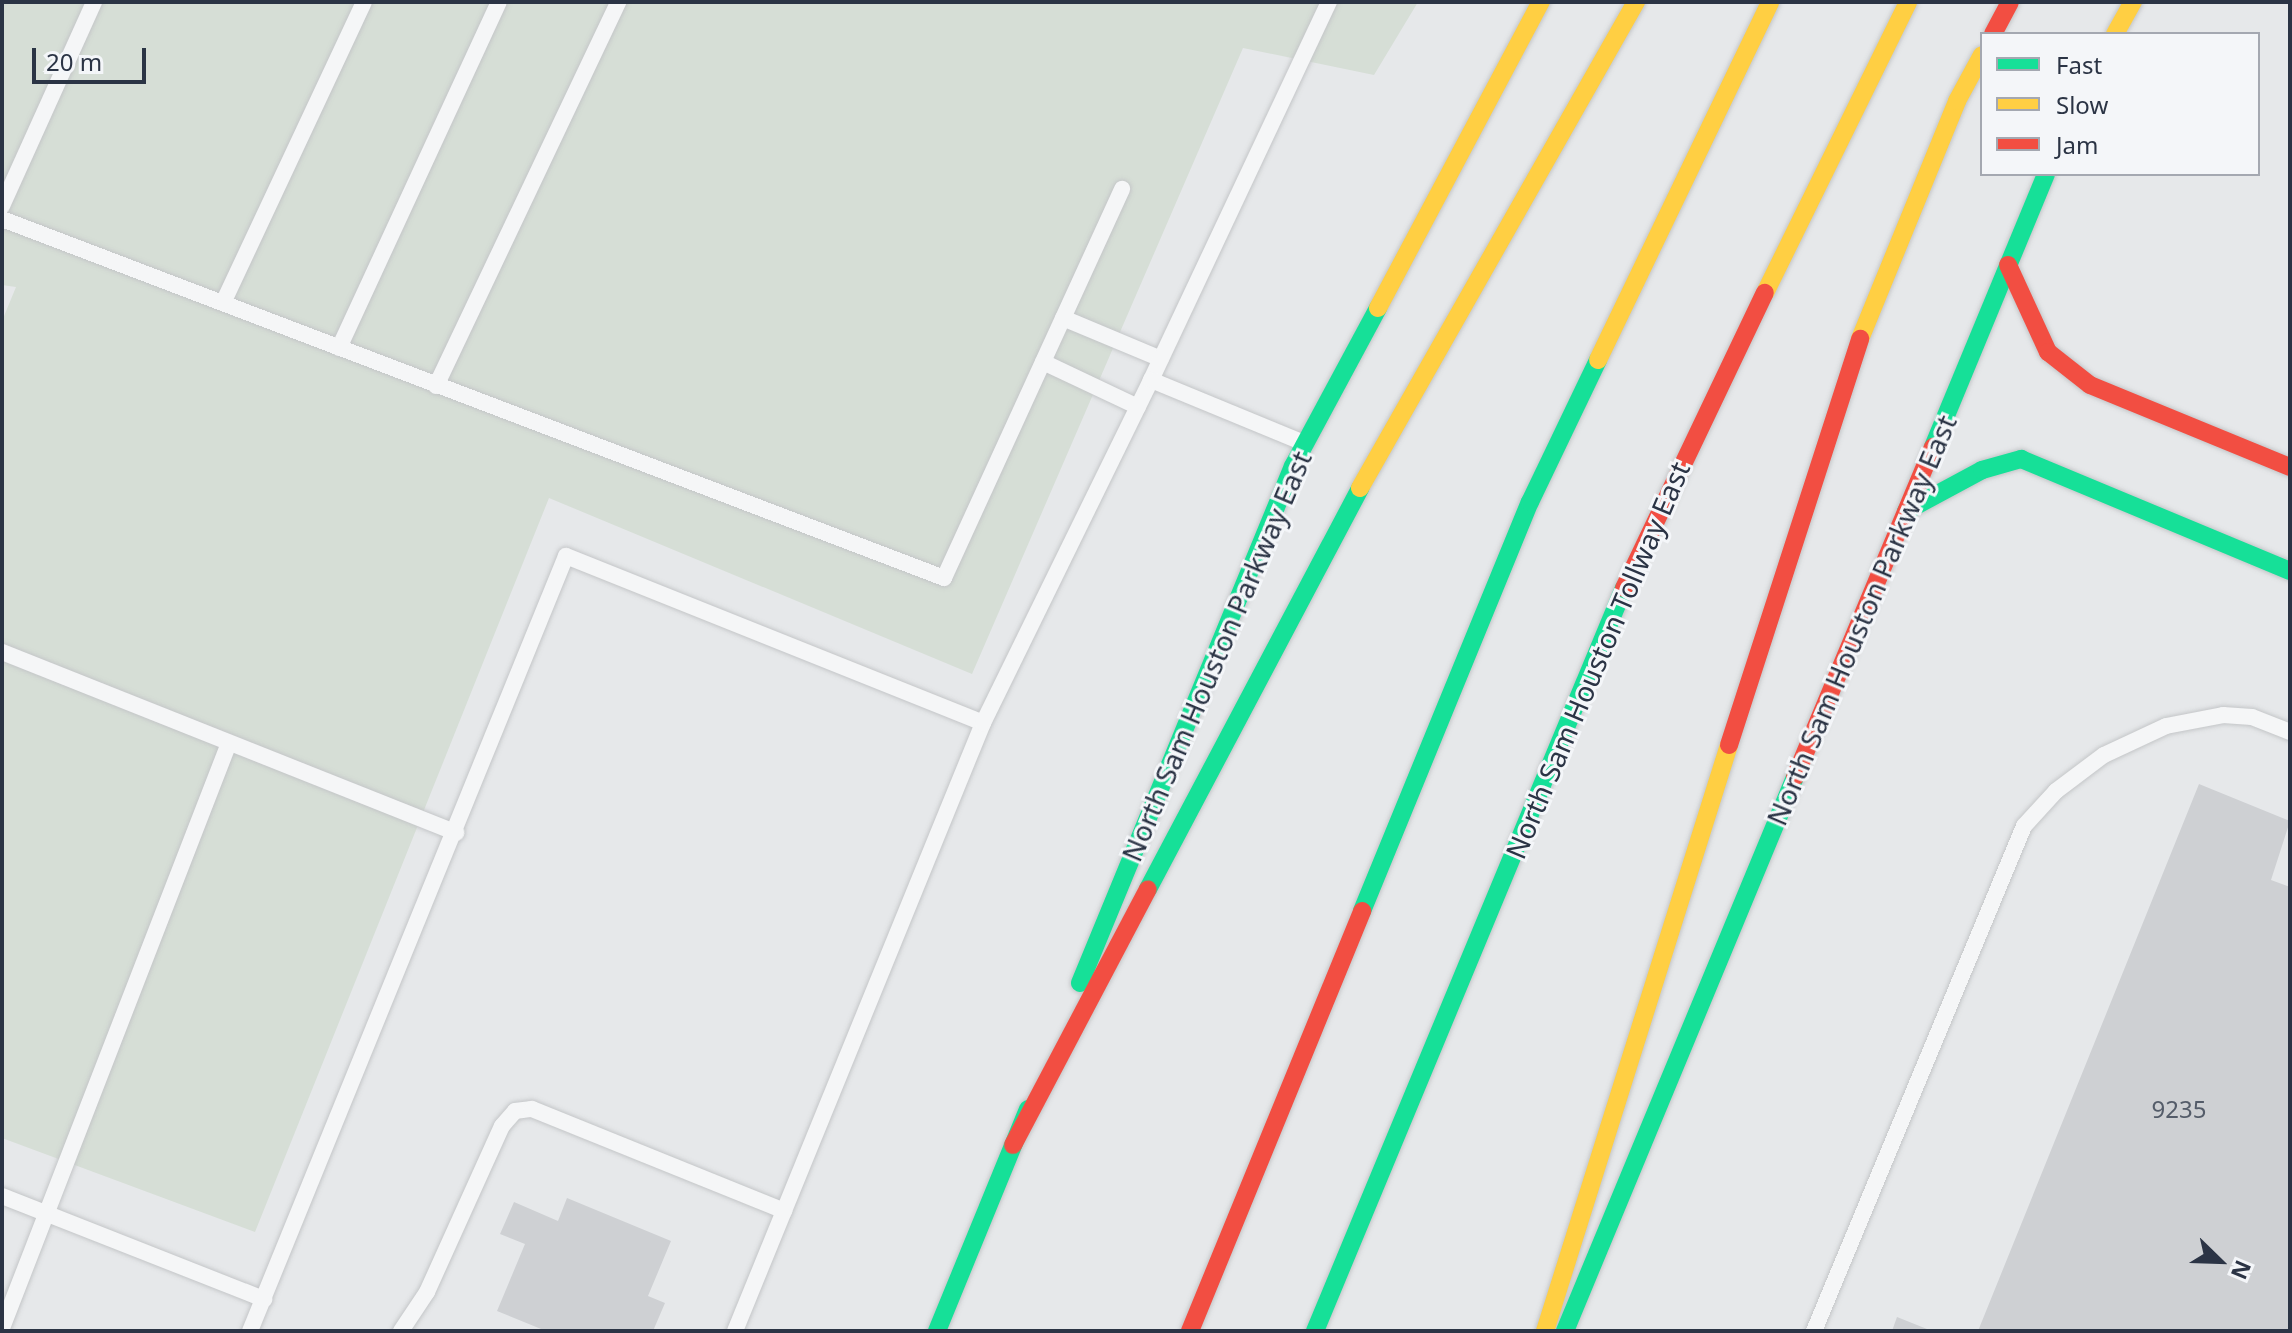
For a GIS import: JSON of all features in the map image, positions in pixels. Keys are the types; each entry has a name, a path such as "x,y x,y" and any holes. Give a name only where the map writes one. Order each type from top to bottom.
{"main road":[{"name":"North Sam Houston Parkway East","path":"937,1331 1305,444 1541,2"},
{"path":"1013,1145 1358,491 1636,2"},
{"path":"1190,1331 1530,502 1770,2"},
{"name":"North Sam Houston Tollway East","path":"1315,1331 1644,540 1908,2"},
{"path":"1994,32 2010,2"},
{"path":"2116,32 2133,2"},
{"path":"1545,1331 1847,372 1957,101 1980,59"},
{"name":"North Sam Houston Parkway East","path":"1565,1331 2045,176"},
{"path":"2008,265 2048,352 2090,385 2290,467"},
{"path":"1906,511 1982,470 2021,459 2290,571"}],"lane":[{"path":"2,206 94,2"},
{"path":"223,303 364,2"},
{"path":"339,348 499,2"},
{"path":"436,386 618,2"},
{"path":"735,1331 983,723 1151,380 1329,2"},
{"path":"2,219 944,578 1122,189"},
{"path":"1063,318 1161,359"},
{"path":"1043,362 1138,407"},
{"path":"1151,380 1305,444"},
{"path":"250,1331 456,833 566,556 983,723"},
{"path":"2,652 456,833"},
{"path":"1814,1331 2024,826 2056,791 2104,755 2166,726 2223,715 2252,717 2290,732"},
{"path":"2,1328 44,1212 229,743"},
{"path":"401,1331 427,1292 502,1126 515,1111 532,1109 784,1211"},
{"path":"2,1196 264,1299"}],"shaded area":[{"path":"2,2 1418,2 1374,75 1243,48 972,674 549,498 255,1232 2,1138 2,321 16,287 2,285"}],"building":[{"path":"2199,784 2290,821 2271,880 2290,887 2290,1331 1978,1331"},
{"path":"567,1198 671,1241 648,1296 665,1303 653,1331 546,1331 497,1311 525,1244 500,1234 514,1202 558,1221"},
{"path":"1897,1317 1932,1331 1892,1331"}],"traffic: fast":[{"path":"1933,447 2045,176"},
{"path":"1080,983 1293,466 1378,308"},
{"path":"1362,911 1530,502 1598,360"},
{"path":"1906,511 1982,470 2021,459 2290,571"},
{"path":"1148,889 1360,488"},
{"path":"1315,1331 1624,588"},
{"path":"1565,1331 1795,777"},
{"path":"937,1331 1028,1109"}],"traffic: slow":[{"path":"1378,308 1541,2"},
{"path":"1360,488 1636,2"},
{"path":"1598,360 1770,2"},
{"path":"1765,293 1908,2"},
{"path":"2116,32 2133,2"},
{"path":"1860,339 1957,101 1980,59"},
{"path":"1545,1331 1729,745"}],"traffic: jam":[{"path":"1994,32 2010,2"},
{"path":"2008,265 2048,352 2090,385 2290,467"},
{"path":"1624,588 1765,293"},
{"path":"1729,745 1860,339"},
{"path":"1795,777 1933,447"},
{"path":"1013,1145 1148,889"},
{"path":"1190,1331 1362,911"}]}
